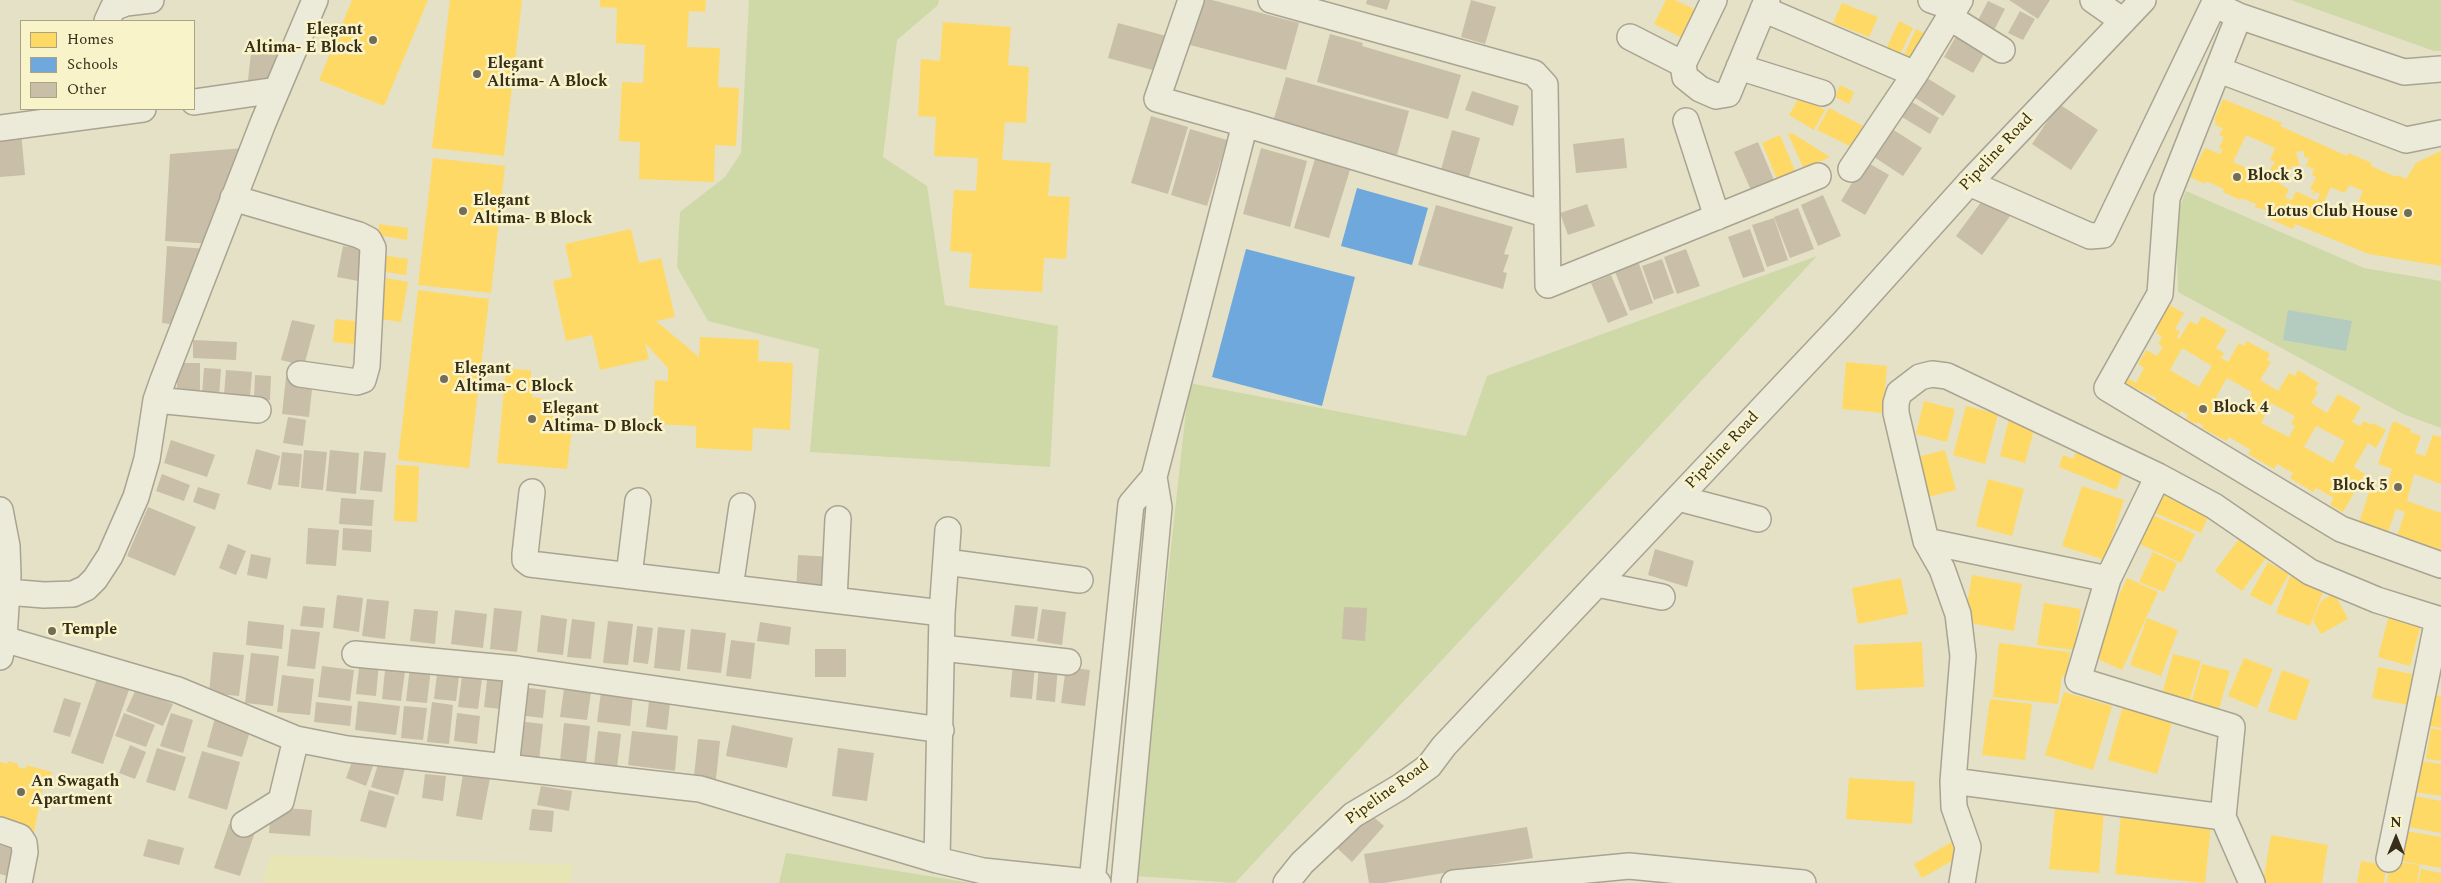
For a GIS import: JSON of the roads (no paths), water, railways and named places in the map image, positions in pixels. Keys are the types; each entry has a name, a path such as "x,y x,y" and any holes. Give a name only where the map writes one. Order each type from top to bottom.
{"street":[{"path":"108,20 113,8 126,1 151,0"},
{"path":"7,592 44,595 73,594 86,588 95,579 110,556 136,497 147,459 156,400 234,198 315,0"},
{"path":"1190,0 1157,100 1245,124 1545,214"},
{"path":"1270,0 1534,73 1545,85 1545,214 1548,285 1818,176"},
{"path":"1714,0 1683,64 1685,77 1700,89 1716,96 1728,94 1765,5 1915,74"},
{"path":"1931,0 1954,8 2002,50"},
{"path":"2093,0 2123,21"},
{"name":"Pipeline Road","path":"1286,883 1302,863 1353,815 1400,787 1429,766 1444,746 1844,322 1969,183 2143,0"},
{"path":"1969,183 2090,236 2103,235 2211,2 2239,16 2404,72 2441,69"},
{"path":"1850,169 1915,74 1954,8"},
{"path":"2239,16 2167,198 2160,294 2107,388 2341,529 2441,564"},
{"path":"1630,36 1683,64"},
{"path":"1739,67 1822,93"},
{"path":"2219,70 2406,140 2441,133"},
{"path":"195,102 277,90"},
{"path":"0,128 97,112 127,110"},
{"path":"1686,121 1717,217"},
{"path":"1124,883 1159,507 1154,477 1245,124"},
{"path":"234,198 370,240 373,248 367,366 363,380 357,382 300,374"},
{"path":"1962,883 1968,847 1954,807 1953,781 1963,656 1958,614 1942,569 1926,541 1896,413 1899,393 1920,377 1932,374 1947,376 2158,476 2214,506 2310,572 2377,600 2440,620 2389,859"},
{"path":"156,400 258,410"},
{"path":"2158,476 2108,579 2078,680 2232,727 2222,817 2252,883"},
{"path":"1092,882 1131,504 1154,477"},
{"path":"532,492 525,554 525,560 530,564 942,613"},
{"path":"1678,498 1758,519"},
{"path":"629,576 638,501"},
{"path":"730,588 742,506"},
{"path":"1,519 8,546 7,592 1,644 178,690 296,738 347,749 700,789 937,860 983,871 1098,883"},
{"path":"834,600 838,519"},
{"path":"937,860 942,613 948,530"},
{"path":"1926,541 2108,579"},
{"path":"946,562 1080,580"},
{"path":"1597,584 1662,597"},
{"path":"942,648 1068,662"},
{"path":"354,654 517,669 941,730"},
{"path":"506,767 517,669"},
{"path":"244,824 281,802 296,738"},
{"path":"1953,781 2222,817"},
{"path":"0,830 20,837 24,843 19,883"},
{"path":"1454,883 1548,879 1629,866 1803,883"}],"place":[{"name":"Elegant Altima- E Block","path":"373,40"},
{"name":"Elegant Altima- A Block","path":"477,74"},
{"name":"Block 3","path":"2237,177"},
{"name":"Elegant Altima- B Block","path":"463,211"},
{"name":"Lotus Club House","path":"2408,213"},
{"name":"Elegant Altima- C Block","path":"444,379"},
{"name":"Block 4","path":"2203,409"},
{"name":"Elegant Altima- D Block","path":"532,419"},
{"name":"Block 5","path":"2398,487"},
{"name":"Temple","path":"52,631"},
{"name":"An Swagath Apartment","path":"21,792"}]}
